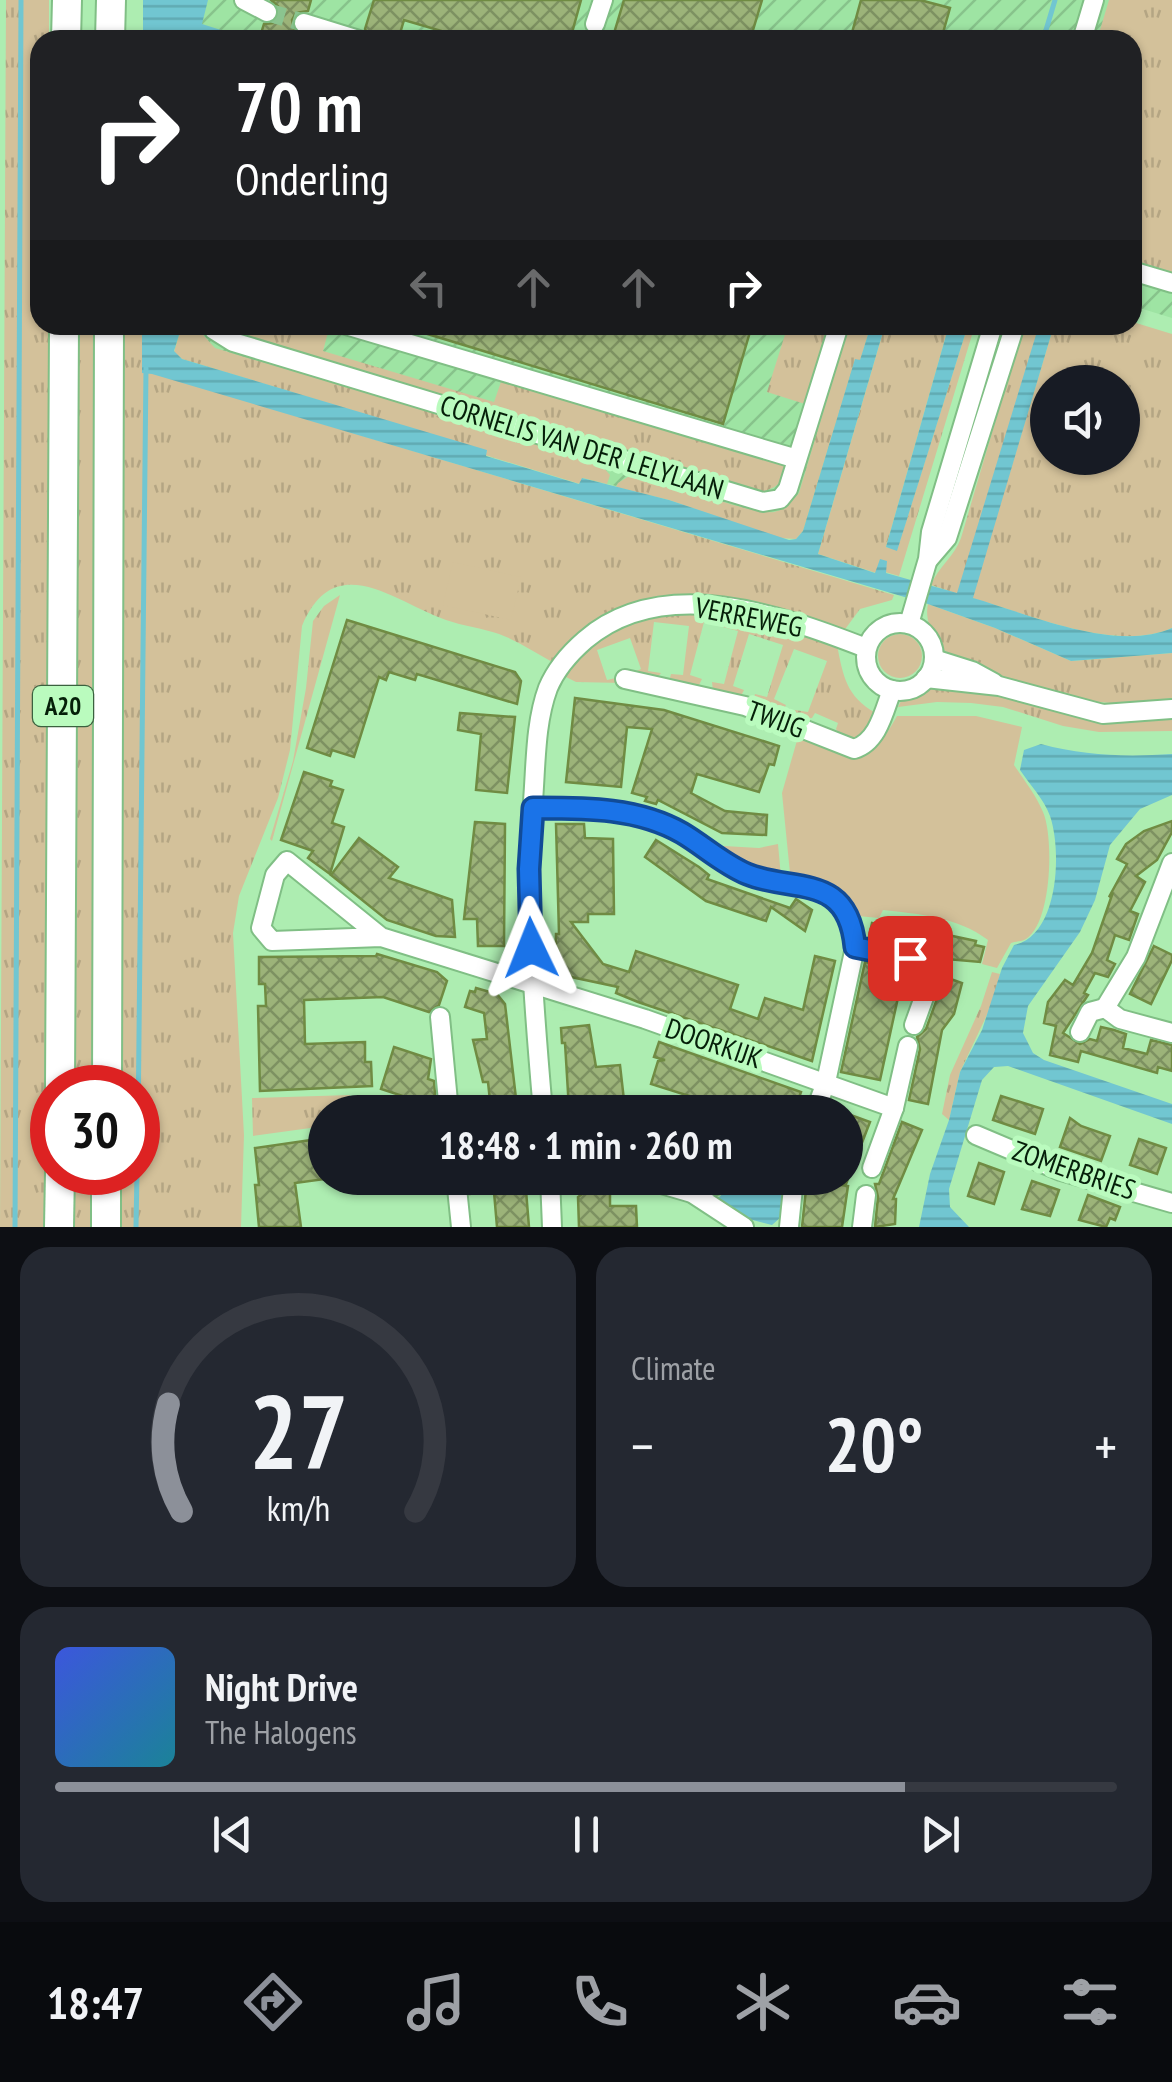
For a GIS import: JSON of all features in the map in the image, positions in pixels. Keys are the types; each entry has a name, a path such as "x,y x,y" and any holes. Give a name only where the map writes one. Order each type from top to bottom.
{"highway":[{"path":"66,0 66,30"},
{"path":"110,0 110,30"},
{"name":"A20","path":"60,1065 64,335"},
{"name":"A20","path":"107,1065 109,335"},
{"path":"60,1195 60,1227"},
{"path":"106,1195 106,1227"}],"street":[{"path":"244,0 267,12"},
{"path":"595,24 603,0"},
{"path":"1085,30 1094,0"},
{"path":"304,24 325,30"},
{"path":"1142,274 1172,283"},
{"name":"CORNELIS VAN DER LELYLAAN","path":"222,335 233,342 763,502 780,499 788,488 836,335"},
{"path":"380,335 797,458"},
{"path":"912,615 928,637 934,659 926,678 908,690 892,690 877,683 870,674 866,648 883,627 912,615 926,568 931,532 990,335"},
{"path":"926,568 947,538 1011,335"},
{"name":"VERREWEG","path":"542,1095 532,986 529,869 541,720 557,670 577,647 619,616 639,608 704,604 789,623 866,648"},
{"path":"934,659 972,671 999,686"},
{"path":"926,678 999,686 1102,714 1172,709"},
{"name":"TWIJG","path":"626,679 745,706 854,748 862,747 871,738 892,690"},
{"path":"533,808 630,814 679,832 750,876 810,886 842,908 854,933 855,947 821,1095"},
{"path":"287,861 381,936 272,941 261,928 274,875 287,861"},
{"path":"1080,1032 1090,1012 1105,1008 1136,957 1158,891 1172,863"},
{"name":"DOORKIJK","path":"381,936 645,1019 894,1108"},
{"path":"855,947 936,964 914,1025"},
{"path":"1105,1008 1120,1019 1172,1033"},
{"path":"440,1017 447,1095"},
{"path":"872,1168 894,1108 908,1046"},
{"name":"ZOMERBRIES","path":"976,1135 1061,1171 1172,1203"},
{"path":"458,1195 461,1227"},
{"path":"551,1195 552,1227"},
{"path":"695,1195 744,1227"},
{"path":"790,1227 793,1195"},
{"path":"862,1227 866,1195"}],"shaded area":[{"path":"169,0 1172,0 1172,318 1142,309 1142,30 168,30"},
{"path":"166,335 868,335 803,531 583,478 182,359"}],"green space":[{"path":"6,0 49,0 49,30 30,30 30,335 49,335 50,364 46,1065 30,1065 30,1195 45,1195 45,1227 0,1227"},
{"path":"1109,0 1172,0 1172,272 1142,263 1142,30 1100,30"},
{"path":"1142,325 1172,334 1172,628 1150,635 1125,636 1045,621 972,598 1030,405 1030,475 1140,475 1140,365 1042,365 1051,335 1142,335"},
{"path":"74,335 98,335 95,1065 71,1065"},
{"path":"124,335 142,335 143,373 894,595 892,600 860,609 843,632 721,599 671,597 646,601 554,663 506,637 446,620 368,587 349,585 331,589 316,602 302,626 290,750 278,798 239,896 233,933 244,1135 241,1227 119,1227 119,1195 160,1195 160,1065 120,1065"},
{"path":"179,335 204,335 215,348 599,462 610,475 607,484 583,478 580,484 485,455 487,451 182,359 174,352"},
{"path":"239,335 327,335 323,351 494,402 502,379 789,464 780,483 761,492"},
{"path":"785,335 825,335 805,404 767,392"},
{"path":"846,335 868,335 860,361 855,360 803,531 796,539 779,538 669,500 616,487 636,472 762,512 785,507 799,493"},
{"path":"882,335 946,335 886,547 897,550 965,335 972,335 899,576 885,572 880,560 876,573 818,554"},
{"path":"1021,335 1037,335 958,594 931,585 961,538"},
{"path":"453,562 521,577 511,620 443,605"},
{"path":"340,595 272,841 293,761 313,621 324,606"},
{"path":"928,604 1071,661 1172,653 1172,698 1098,702 974,666 938,643 929,624"},
{"path":"678,610 738,615 837,645 852,692 876,713 867,734 853,740 841,736 836,729 838,723 815,713 812,718 798,719 795,710 808,712 827,661 794,649 774,699 786,705 784,709 780,712 753,700 755,694 767,697 783,645 749,634 733,686 744,690 740,698 713,691 712,682 724,684 738,631 704,622 690,675 702,679 698,687 670,678 671,674 683,675 689,626 654,622 648,671 661,673 657,678 632,673 641,669 630,638 597,650 607,680 620,677 622,683 576,682 562,675 587,648 613,631"},
{"path":"900,634 915,641 922,656 915,671 900,678 885,671 878,656 885,641"},
{"path":"943,685 1111,721 1172,716 1172,731 1099,732 1063,726 1003,707 971,703 898,707 902,699"},
{"path":"897,716 976,716 1022,727 1014,765 1043,812 1049,840 1048,879 1035,930 1026,939 1011,943 997,968 982,964 988,940 964,926 883,910 879,918 858,916 828,887 790,873 782,793 798,737 856,757 875,747"},
{"path":"778,844 781,877 721,856 724,846 759,848"},
{"path":"992,972 1000,974 993,1002 960,1072 949,1120 942,1114 950,1075"},
{"path":"308,1096 308,1128 253,1136 252,1098"},
{"path":"70,1195 95,1195 94,1227 70,1227"}],"water":[{"path":"143,0 208,0 202,24 221,30 143,30"},
{"path":"142,335 179,335 174,351 182,359 487,450 486,456 579,484 582,478 669,500 789,540 803,531 855,359 860,360 868,335 882,335 818,554 875,573 880,559 887,561 886,573 957,593 1036,335 1051,335 1042,365 1030,365 1030,406 973,598 1099,634 1150,635 1172,628 1172,653 1071,661 928,604 142,373"},
{"path":"946,335 965,335 897,551 886,547"},
{"path":"1041,744 1106,755 1172,754 1172,795 1140,809 1110,845 1095,900 1080,932 1028,1006 1023,1033 1033,1053 1044,1060 1172,1104 1172,1124 1008,1066 994,1067 982,1080 949,1189 950,1207 969,1227 919,1227 960,1072 982,1030 1002,968 1014,945 1029,938 1040,926 1053,890 1056,850 1050,816 1020,770 1024,750"},
{"path":"722,1195 781,1195 780,1218 772,1225 745,1218 718,1199"}],"building":[{"path":"271,0 311,0 308,11 296,13 292,20 294,30 262,30 264,24 273,23 278,17 278,6"},
{"path":"374,0 581,0 573,30 438,30 404,20 401,30 365,29"},
{"path":"624,0 762,0 753,30 615,30"},
{"path":"861,0 920,0 950,8 944,30 853,30"},
{"path":"431,335 749,335 723,424"},
{"path":"347,620 515,672 521,681 517,704 417,674 415,680 389,672 386,680 379,677 354,757 332,750 330,756 307,748"},
{"path":"575,698 664,710 779,746 759,792 697,774 691,793 725,811 767,815 766,835 722,833 658,800 656,804 632,793 652,729 627,727 621,787 566,782"},
{"path":"460,713 515,717 507,793 476,790 481,734 458,730"},
{"path":"304,772 332,781 330,786 343,790 332,823 344,827 330,874 308,858 313,851 281,840"},
{"path":"1172,821 1172,832 1157,860 1136,876 1145,882 1130,911 1138,914 1129,940 1115,935 1107,960 1115,964 1108,977 1095,973 1084,993 1088,995 1063,1033 1080,1044 1090,1039 1097,1041 1101,1027 1114,1030 1126,1034 1123,1048 1147,1054 1151,1040 1172,1045 1172,1071 1158,1067 1157,1073 1081,1051 1078,1062 1050,1055 1056,1026 1044,1023 1048,1002 1065,980 1073,985 1092,953 1112,895 1109,897 1127,864 1117,859 1126,844 1144,831"},
{"path":"475,822 505,824 504,946 478,946 477,919 464,919"},
{"path":"556,824 584,824 585,838 613,839 614,914 588,914 588,922 571,922 603,964 629,972 636,951 738,985 730,1009 758,1019 765,998 803,1010 815,956 835,961 812,1061 638,1002 616,993 618,987 562,975 555,966 559,934"},
{"path":"359,838 398,867 389,878 452,900 455,937 436,936 387,920 331,875"},
{"path":"656,840 699,867 709,875 707,879 790,908 796,899 812,910 805,931 771,907 766,921 706,901 645,857"},
{"path":"882,921 976,941 975,945 984,947 980,962 947,959 939,952 869,937 872,923 881,925"},
{"path":"1154,946 1172,955 1172,960 1151,1004 1130,994"},
{"path":"377,954 437,972 447,981 439,1005 429,1012 383,997 304,1000 305,1044 365,1042 365,1062 371,1062 372,1086 260,1091 258,1006 266,1006 265,984 259,984 259,957"},
{"path":"865,962 904,970 880,1080 841,1072"},
{"path":"945,977 962,983 954,1014 942,1030 928,1104 909,1100 920,1049 917,1037 926,1029"},
{"path":"476,988 497,994 505,1004 516,1095 489,1095 488,1082 483,1082 473,1040 487,1039 484,1013 465,1007 470,991 475,992"},
{"path":"589,1025 596,1067 620,1065 623,1095 568,1095 561,1028"},
{"path":"659,1042 801,1092 686,1095 651,1084 658,1061 665,1060 654,1057"},
{"path":"394,1047 431,1059 428,1079 434,1081 435,1095 399,1095 381,1089"},
{"path":"1001,1096 1043,1109 1035,1134 993,1120"},
{"path":"1070,1118 1110,1136 1101,1161 1060,1147"},
{"path":"863,1119 870,1122 863,1140"},
{"path":"902,1122 922,1130 893,1199 895,1224 875,1227 875,1184 879,1184"},
{"path":"1139,1139 1166,1148 1157,1174 1130,1165"},
{"path":"308,1140 308,1181 295,1183 301,1227 259,1227 255,1148"},
{"path":"979,1163 1004,1172 994,1204 968,1196"},
{"path":"1032,1181 1059,1190 1050,1216 1022,1209"},
{"path":"494,1195 526,1195 529,1227 497,1227"},
{"path":"610,1195 610,1206 636,1206 637,1227 579,1227 578,1197"},
{"path":"805,1195 847,1195 842,1227 802,1227"},
{"path":"1088,1195 1120,1207 1115,1220 1110,1218 1106,1227 1079,1220"}],"waterway":[{"path":"15,1227 21,0"},
{"path":"1046,30 1055,0"},
{"path":"139,1065 146,368"},
{"path":"136,1227 137,1195"}],"tunnel":[{"path":"267,12 304,23"}],"route":[{"path":"531,948 529,869 533,808 549,808 612,810 653,820 750,876 810,886 833,900 850,922 855,947 910,958"}]}
